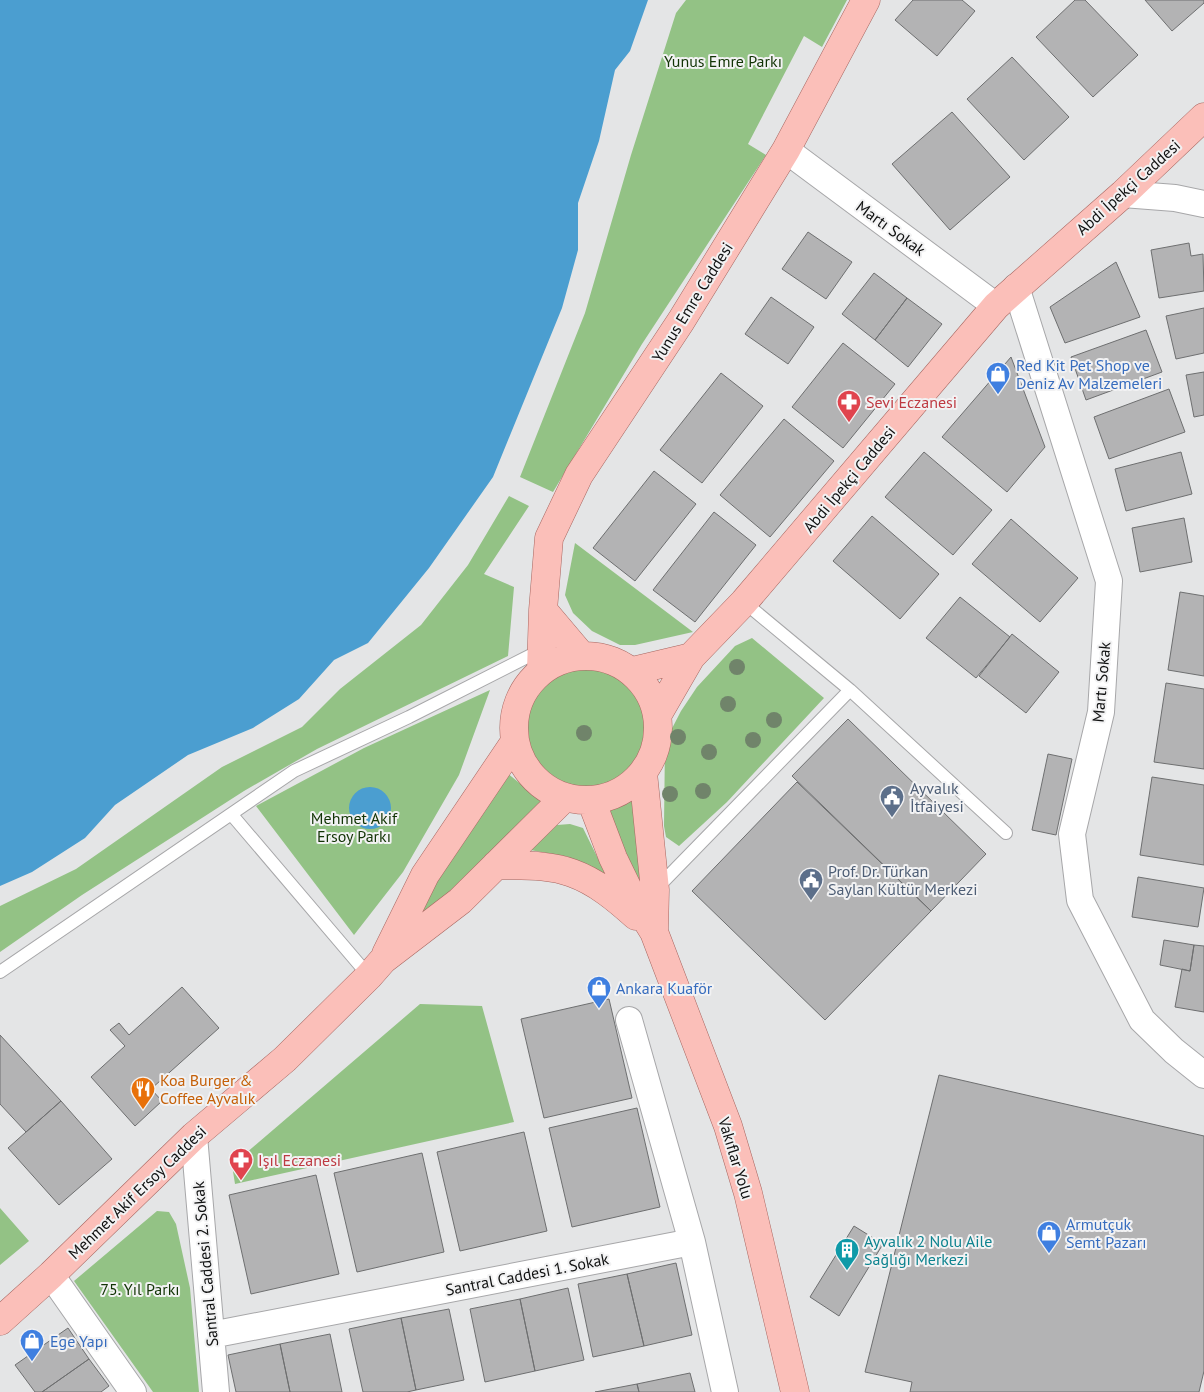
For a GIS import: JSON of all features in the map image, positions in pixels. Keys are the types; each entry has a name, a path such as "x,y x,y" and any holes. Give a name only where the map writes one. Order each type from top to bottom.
{"main road":[{"name":"Yunus Emre Caddesi","path":"541,660 549,538 579,475 681,322 786,150 866,0"},
{"name":"Abdi İpekçi Caddesi","path":"658,714 691,657 744,602 996,306 1124,194 1204,117"},
{"path":"543,610 581,655"},
{"path":"581,655 604,657 618,662 640,678 651,695 658,714 659,735 654,755 643,774 628,787 610,796 578,799 548,789 532,777 521,761 514,743 513,722 517,703 541,660 560,660 581,655"},
{"path":"632,671 691,657"},
{"path":"376,968 426,875 514,743"},
{"name":"Vakıflar Yolu","path":"643,774 655,890 654,932"},
{"path":"376,968 460,901 496,865 578,799"},
{"name":"Vakıflar Yolu","path":"578,799 613,858 631,895 654,932 728,1126 748,1193 795,1392"},
{"name":"Vakıflar Yolu","path":"496,865 542,867 572,873 610,893 654,932"},
{"name":"Mehmet Akif Ersoy Caddesi","path":"0,1321 51,1275 194,1136 284,1059 376,968"}],"street":[{"name":"Martı Sokak","path":"786,150 996,306"},
{"path":"1124,194 1175,198 1204,204"},
{"name":"Martı Sokak","path":"1016,287 1109,581 1101,712 1072,834 1080,900 1142,1020 1174,1052 1204,1075"},
{"path":"628,1020 692,1242 726,1392"},
{"name":"Santral Caddesi 2. Sokak","path":"194,1136 216,1392"},
{"name":"Santral Caddesi 1. Sokak","path":"211,1336 692,1242"},
{"path":"51,1275 133,1392"}],"lane":[{"path":"744,602 850,690 1006,832"},
{"path":"0,972 294,771 541,660"},
{"path":"655,890 850,690"},
{"path":"232,815 376,968"}],"green space":[{"name":"Yunus Emre Parkı","path":"686,0 847,0 822,47 804,36 748,144 766,155 642,344 553,492 520,477 585,313 631,155 676,13"},
{"path":"509,496 529,506 484,574 514,587 508,656 317,749 244,791 82,895 0,952 0,906 76,869 222,767 302,727 340,689 421,625 468,565"},
{"path":"575,543 693,632 635,645 620,645 592,631 573,613 565,595"},
{"path":"752,638 824,698 727,802 679,846 666,837 664,826 665,742 681,711 697,687 735,646"},
{"path":"585,666 609,671 629,684 642,704 647,728 642,752 629,772 609,785 585,790 561,785 541,772 528,752 523,728 528,704 541,684 561,671"},
{"name":"Mehmet Akif Ersoy Parkı","path":"490,690 459,775 403,872 354,935 256,806 364,748"},
{"path":"502,769 549,807 399,942"},
{"path":"636,798 647,911 599,810"},
{"path":"570,824 583,828 610,883 569,857 530,850 557,825"},
{"path":"420,1004 482,1006 514,1122 235,1184 232,1165"},
{"path":"0,1208 29,1241 0,1265"},
{"name":"75. Yıl Parkı","path":"157,1211 169,1212 176,1224 190,1288 199,1392 153,1392 74,1281"}],"water":[{"path":"0,0 648,0 630,51 615,70 599,141 578,203 578,250 562,308 493,477 429,568 368,643 334,660 299,699 253,728 188,755 115,805 85,838 32,872 0,886"},
{"path":"366,787 374,787 385,793 391,808 385,823 374,829 366,829 355,823 349,812 349,804 355,793"}],"building":[{"path":"913,0 962,0 975,11 937,56 895,20"},
{"path":"1075,0 1085,0 1138,55 1093,97 1036,37"},
{"path":"1145,0 1204,0 1204,3 1172,31"},
{"path":"1012,57 1069,117 1024,160 967,99"},
{"path":"952,112 1010,177 950,230 892,164"},
{"path":"808,232 852,262 826,299 782,269"},
{"path":"1189,243 1191,256 1203,254 1204,291 1159,298 1151,250"},
{"path":"1116,262 1140,317 1065,343 1050,307"},
{"path":"874,273 907,298 875,340 842,314"},
{"path":"771,297 814,327 788,364 745,334"},
{"path":"907,298 942,324 908,367 875,340"},
{"path":"1204,308 1204,353 1176,359 1166,316"},
{"path":"1146,330 1162,372 1086,400 1071,357"},
{"path":"843,343 895,384 843,448 792,407"},
{"path":"1011,357 1045,447 1007,492 942,437"},
{"path":"1204,372 1204,415 1194,417 1186,375"},
{"path":"721,373 763,406 702,483 660,450"},
{"path":"1169,389 1185,432 1109,459 1094,417"},
{"path":"784,419 834,461 770,537 720,495"},
{"path":"924,452 992,510 953,555 885,497"},
{"path":"1181,452 1192,494 1126,511 1115,469"},
{"path":"654,471 696,504 635,581 593,548"},
{"path":"714,512 756,545 695,622 653,590"},
{"path":"872,516 939,574 900,619 833,561"},
{"path":"1184,518 1192,562 1140,572 1132,528"},
{"path":"1011,519 1078,578 1040,622 972,564"},
{"path":"1180,592 1204,596 1204,676 1168,670"},
{"path":"960,597 1010,637 976,678 926,638"},
{"path":"1012,634 1059,672 1026,713 979,676"},
{"path":"1166,683 1204,689 1204,769 1154,762"},
{"name":"Ayvalık İtfaiyesi","path":"848,719 986,854 931,911 792,776"},
{"path":"1048,754 1072,759 1056,835 1032,830"},
{"path":"1152,777 1204,785 1204,865 1140,855"},
{"name":"Prof. Dr. Türkan Saylan Kültür Merkezi","path":"797,782 931,911 825,1020 692,891"},
{"path":"1138,877 1204,888 1198,927 1132,917"},
{"path":"1164,940 1194,945 1190,971 1160,965"},
{"path":"1194,945 1204,946 1204,1012 1175,1007 1182,969 1190,971"},
{"path":"182,987 219,1028 151,1089 162,1101 135,1126 91,1077 125,1046 110,1030 119,1023 129,1035"},
{"path":"609,999 632,1098 544,1118 521,1019"},
{"path":"0,1035 61,1101 26,1132 0,1104"},
{"name":"Armutçuk Semt Pazarı","path":"939,1075 1204,1136 1204,1371 1199,1392 910,1392 912,1382 865,1372"},
{"path":"61,1101 112,1159 59,1205 8,1148"},
{"path":"637,1108 660,1207 572,1227 549,1128"},
{"path":"524,1132 547,1231 460,1251 437,1152"},
{"path":"422,1153 444,1252 357,1272 334,1173"},
{"path":"316,1175 339,1274 251,1294 229,1195"},
{"name":"Ayvalık 2 Nolu Aile Sağlığı Merkezi","path":"854,1226 883,1244 839,1316 810,1297"},
{"path":"676,1263 692,1335 644,1346 627,1274"},
{"path":"627,1274 644,1346 593,1357 578,1284"},
{"path":"568,1288 584,1360 535,1371 520,1299"},
{"path":"520,1299 535,1371 485,1382 470,1309"},
{"path":"449,1309 464,1380 416,1390 401,1318"},
{"path":"401,1318 416,1390 407,1392 363,1392 349,1329"},
{"path":"68,1328 89,1359 42,1392 35,1392 15,1365"},
{"path":"330,1334 342,1392 290,1392 280,1344"},
{"path":"280,1344 290,1392 236,1392 228,1355"},
{"path":"89,1359 109,1386 101,1392 42,1392"},
{"path":"690,1373 695,1392 639,1392 637,1384"},
{"path":"637,1384 639,1392 595,1392"}],"place":[{"name":"Red Kit Pet Shop ve Deniz Av Malzemeleri","path":"998,395"},
{"name":"Sevi Eczanesi","path":"849,423"},
{"name":"Ayvalık İtfaiyesi","path":"892,818"},
{"name":"Prof. Dr. Türkan Saylan Kültür Merkezi","path":"811,901"},
{"name":"Ankara Kuaför","path":"599,1009"},
{"name":"Koa Burger & Coffee Ayvalık","path":"143,1110"},
{"name":"Işıl Eczanesi","path":"241,1181"},
{"name":"Armutçuk Semt Pazarı","path":"1049,1254"},
{"name":"Ayvalık 2 Nolu Aile Sağlığı Merkezi","path":"847,1271"},
{"name":"Ege Yapı","path":"32,1362"}]}
